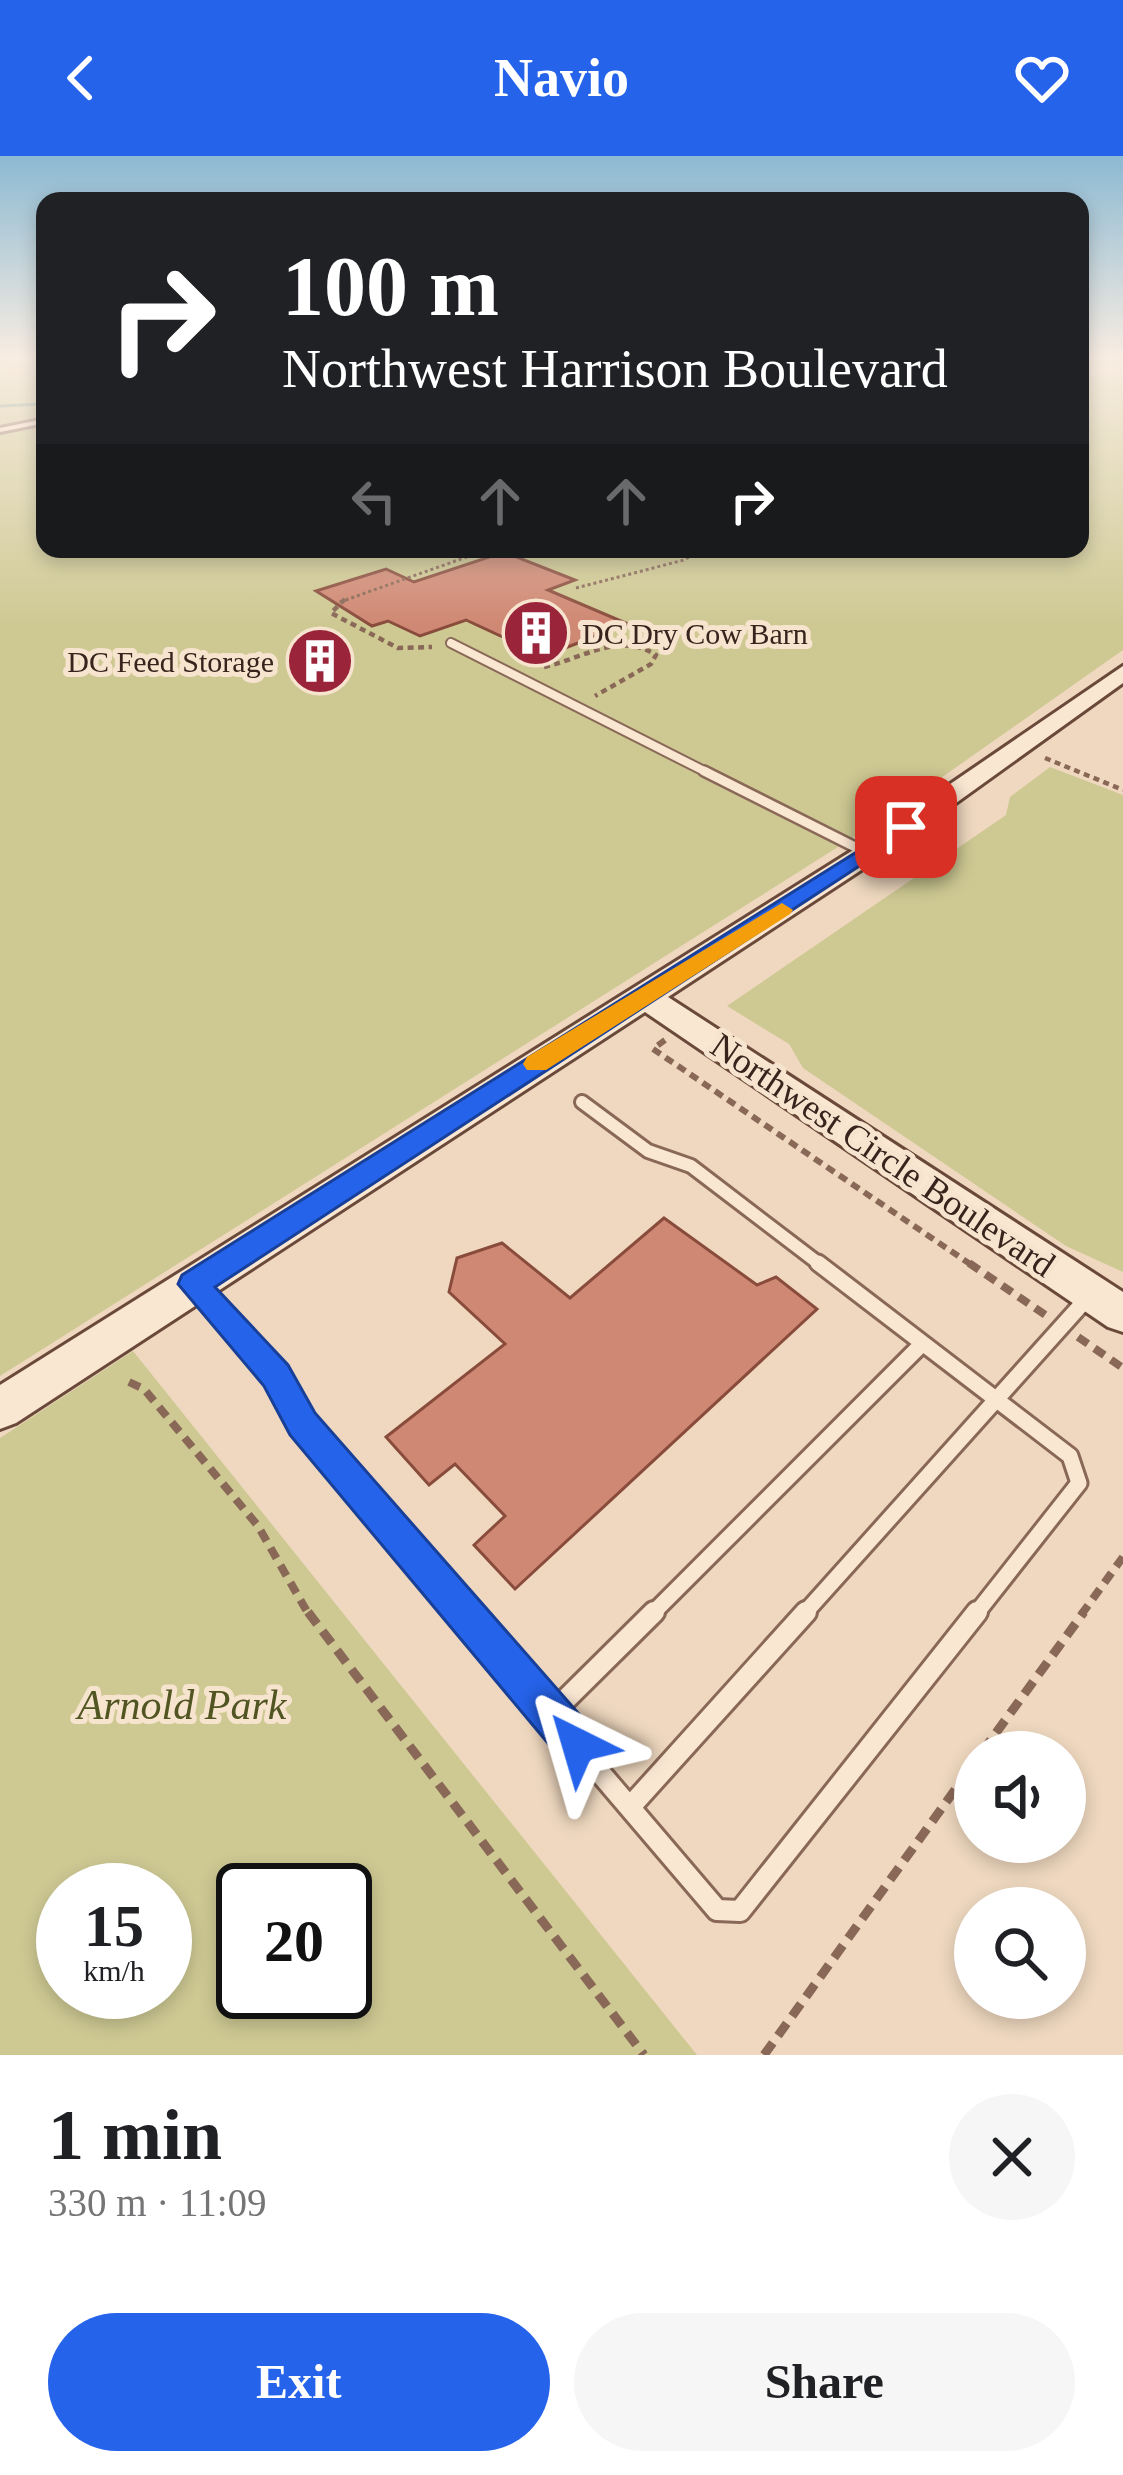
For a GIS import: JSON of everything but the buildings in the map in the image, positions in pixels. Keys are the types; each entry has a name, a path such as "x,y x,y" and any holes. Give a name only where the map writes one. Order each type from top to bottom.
{"main road":[{"path":"0,1408 868,854 1123,673"},
{"name":"Northwest Circle Boulevard","path":"644,996 1107,1304"}],"lane":[{"path":"451,643 868,854"},
{"path":"194,1284 276,1376 303,1424 718,1910 740,1911 1079,1483 1070,1456 921,1346 885,1311 691,1166 648,1150 582,1102"},
{"path":"630,1807 1063,1326 1107,1304"},
{"path":"551,1714 921,1346"}],"path":[{"path":"451,643 398,648 331,614 341,601 465,558"},
{"path":"576,588 687,558"},
{"path":"504,668 565,664 628,641 647,646 656,655 651,664 579,708"},
{"path":"1019,748 1123,790"},
{"path":"688,1025 653,1048 1123,1368"},
{"path":"130,1382 144,1389 258,1526 319,1631 644,2055"},
{"path":"997,1731 1123,1557"},
{"path":"764,2055 954,1791"}],"green space":[{"path":"0,448 36,448 36,558 1089,558 1089,448 1123,448 1123,650 884,818 0,1376"},
{"path":"1050,767 1123,795 1123,1272 1066,1246 803,1068 789,1044 727,1006 1006,815 1010,797"},
{"name":"Arnold Park","path":"133,1351 697,2055 0,2055 0,1438"}],"slow traffic":[{"path":"537,1064 782,910"}],"place":[{"name":"DC Dry Cow Barn","path":"536,633"},
{"name":"DC Feed Storage","path":"320,661"}],"route":[{"path":"578,1745 303,1424 276,1376 194,1284 906,827"}]}
